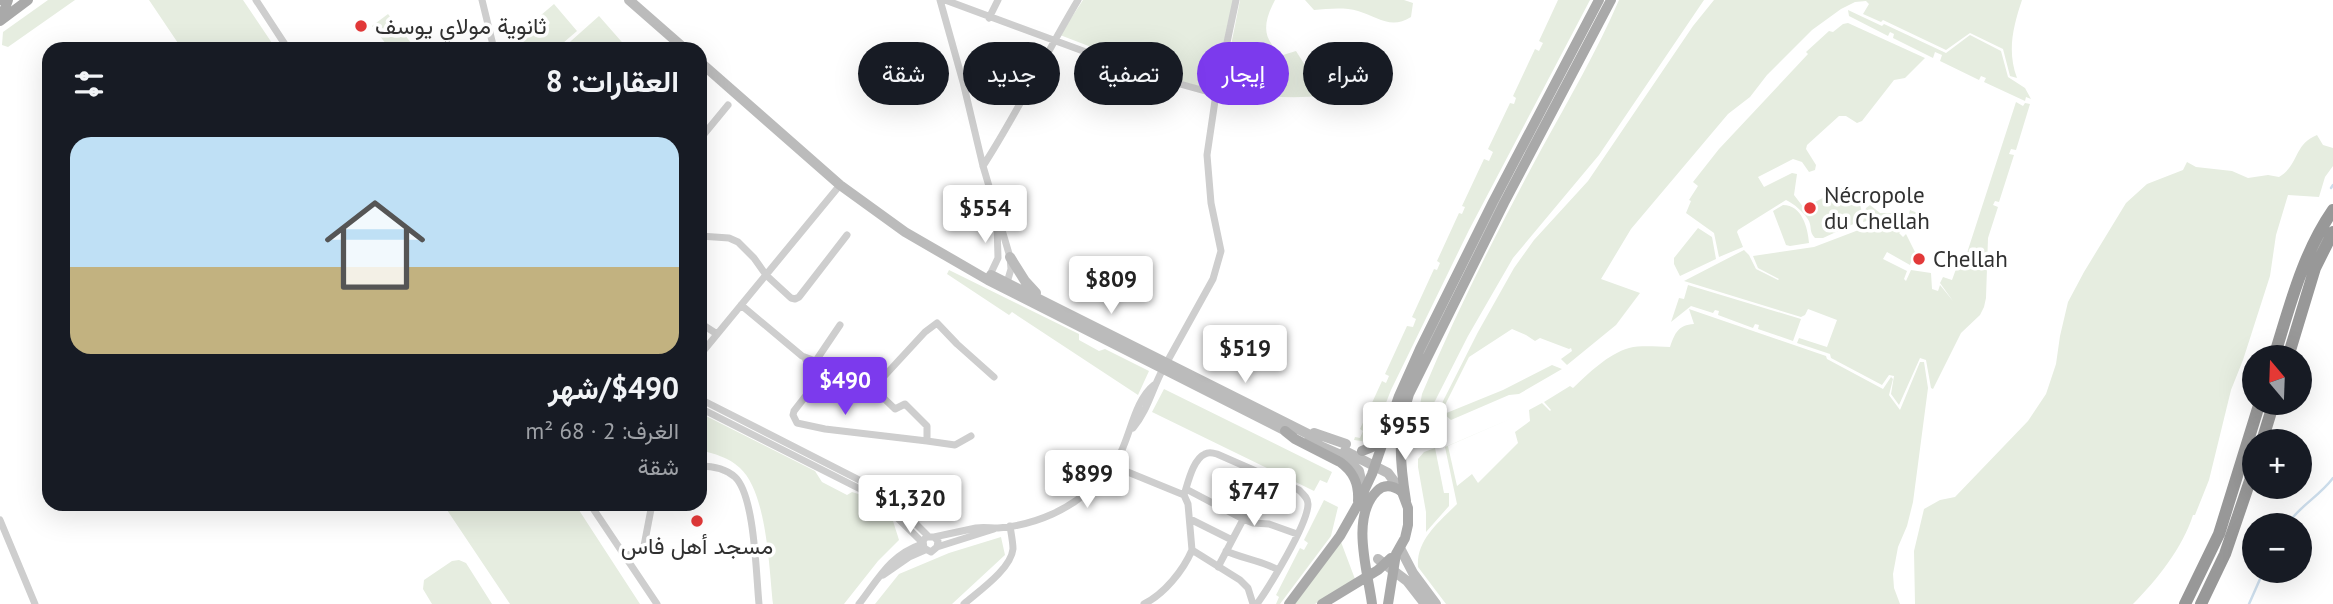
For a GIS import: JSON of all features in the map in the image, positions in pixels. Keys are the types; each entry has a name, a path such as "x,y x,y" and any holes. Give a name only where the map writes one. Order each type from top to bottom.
{"highway":[{"path":"2278,345 2303,265 2333,210"},
{"path":"2292,345 2311,281 2333,232"},
{"path":"2185,604 2219,534 2256,415"},
{"path":"2201,604 2230,543 2244,499"}],"main road":[{"path":"0,15 7,7 8,0"},
{"path":"0,21 28,0"},
{"path":"629,0 677,42"},
{"path":"1363,505 1409,372 1599,0"},
{"path":"1388,604 1391,559 1408,525 1399,442 1409,394 1491,228 1611,0"},
{"path":"707,68 840,185 905,232 1165,366 1300,430 1309,431 1343,453 1359,471 1364,492 1363,518"},
{"path":"1010,257 1025,281 1041,299"},
{"path":"1007,286 1041,299 1285,431 1294,439 1378,464"},
{"path":"1343,453 1362,452 1375,445 1390,421"},
{"path":"1362,452 1392,476 1404,493"},
{"path":"1343,453 1357,483 1363,505"},
{"path":"1372,604 1364,548 1363,505 1364,492 1378,464"},
{"path":"1289,604 1375,492 1382,487 1395,487 1404,493"},
{"path":"1364,548 1371,556 1391,559 1413,573 1436,604"},
{"path":"1322,604 1391,559"},
{"path":"1391,559 1425,604"}],"street":[{"path":"256,0 283,42"},
{"path":"482,0 492,42"},
{"path":"940,0 983,166 1010,257 1012,270 1007,286"},
{"path":"945,0 1151,76 1197,89"},
{"path":"989,18 998,0"},
{"path":"983,166 1011,123 1078,0"},
{"path":"1227,42 1236,0"},
{"path":"707,130 728,105"},
{"path":"859,604 879,578 931,536 1042,519 1066,508 1090,491 1113,466 1132,428 1144,414 1154,385 1213,279 1221,251 1211,203 1207,155 1214,105"},
{"path":"707,346 840,185"},
{"path":"986,276 999,252 998,216"},
{"path":"707,236 729,238 738,242 754,257 766,275 791,298 797,299 847,235"},
{"path":"741,305 802,356 822,378"},
{"path":"871,386 877,384 925,332 937,323 995,377"},
{"path":"815,362 840,326"},
{"path":"707,328 717,334"},
{"path":"802,356 871,386 895,409 905,404 927,426 927,440"},
{"path":"829,366 794,411 795,420 800,425 955,445 971,436"},
{"path":"707,403 877,489 938,541 937,547"},
{"path":"707,412 876,497 923,545 933,551 937,547 984,534 995,528"},
{"path":"1144,604 1168,586 1192,550 1185,492 1199,460 1203,454 1208,453 1217,453 1299,490 1306,496 1308,504 1297,534 1278,570 1255,604"},
{"path":"707,466 726,470 737,478 744,488 752,528 760,604"},
{"path":"1113,466 1185,492 1243,519 1269,524 1297,534"},
{"path":"1218,567 1266,475"},
{"path":"595,511 657,604"},
{"path":"624,555 643,551 651,511"},
{"path":"1190,519 1232,540"},
{"path":"0,520 35,604"},
{"path":"964,604 1003,570 1011,558 1013,550 1010,526"},
{"path":"0,533 9,541"},
{"path":"1192,550 1248,588 1255,604"},
{"path":"1226,551 1240,558 1264,562 1278,570"}],"shaded area":[{"path":"48,0 75,0 8,47 2,45 3,32"},
{"path":"149,0 243,0 271,42 177,42"},
{"path":"1083,0 1238,0 1227,42 1197,42 1197,88 1183,82 1183,42 1078,42 1060,35"},
{"path":"1240,0 1275,0 1266,23 1270,42 1232,42"},
{"path":"1305,0 1404,0 1413,3 1411,17 1404,21 1391,22 1353,10 1314,10"},
{"path":"1558,0 1590,0 1469,230 1391,390 1373,436 1368,442 1354,440 1355,437 1360,438 1363,431 1360,429 1382,381 1386,383 1389,376 1385,374 1407,326 1413,327 1416,319 1412,317 1434,269 1437,270 1440,263 1437,261 1459,213 1462,214 1465,207 1462,206 1484,159 1489,161 1493,152 1488,149 1510,103 1514,104 1516,98 1513,96 1535,49 1539,51 1543,43 1539,41"},
{"path":"1619,0 1704,0 1599,155 1513,258 1468,336 1435,401 1421,421 1422,394 1464,300"},
{"path":"1714,0 2022,0 2012,39 2012,58 2017,78 2010,76 2003,49 1970,33 1946,50 1883,20 1881,22 1863,14 1869,4 1866,1 1855,2 1841,9 1812,30 1767,75 1750,97 1728,114 1631,229 1601,279 1640,293 1616,325 1567,365 1561,359 1572,351 1571,348 1540,338 1535,341 1512,329 1469,357 1445,405 1440,407 1514,268 1534,240 1588,181 1693,26"},
{"path":"554,4 577,31 564,42 510,42"},
{"path":"1848,10 1946,53 1970,35 2001,51 2008,77 2025,88 2031,99 2026,97 2025,101 1984,82 1986,78 1981,76 1979,80 1940,61 1942,55 1935,52 1933,58 1893,38 1894,34 1890,32 1888,36 1849,16"},
{"path":"388,14 410,42 385,42 372,26"},
{"path":"599,16 622,42 570,42"},
{"path":"1848,23 1925,58 1905,78 1894,80 1862,121 1857,123 1846,116 1839,116 1807,145 1806,149 1816,165 1815,170 1809,172 1802,162 1793,159 1758,177 1764,187 1792,173 1797,174 1794,195 1804,208 1841,188 1847,188 1861,207 1860,221 1823,238 1815,238 1807,218 1786,200 1738,230 1743,247 1719,257 1714,233 1686,213 1691,201 1689,200 1698,186 1693,182 1719,149 1808,54 1806,52 1829,31 1833,32"},
{"path":"1296,51 1303,62 1303,97 1289,97 1289,53"},
{"path":"2016,102 2023,106 2025,103 2030,104 2016,150 2011,149 2009,154 2014,155 1999,202 1995,201 1993,205 1998,207 1988,238 1984,307 1980,315 1961,333 1933,389 1926,360 1920,358 1899,405 1891,394 1894,376 1889,375 1882,385 1831,358 1830,354 1797,343 1799,338 1827,347 1837,320 1808,309 1801,317 1684,281 1744,250 1756,269 1778,280 1758,268 1753,256 1814,247 1885,222 1902,230 1899,233 1903,237 1906,234 1915,252 1910,265 1887,252 1883,259 1907,271 1904,279 1906,281 1911,270 1931,273 1932,289 1938,291 1940,285 1953,301 1940,283 1943,277 1952,280 1956,269 1963,262 1975,265 1976,260 1966,256"},
{"path":"2317,135 2323,145 2333,148 2333,166 2325,177 2319,197 2288,195 2276,235 2270,276 2248,345 2242,345 2242,362 2231,390 2209,480 2183,539 2151,584 2133,604 1915,604 1914,551 1924,509 1940,500 1955,497 2028,421 2046,394 2056,364 2068,302 2126,203 2147,184 2183,170 2187,162 2196,167 2232,171 2248,178 2268,175 2279,177 2286,172 2309,139"},
{"path":"1783,205 1795,209 1803,218 1809,243 1786,245 1773,211"},
{"path":"1870,205 1880,213 1891,213 1895,221 1908,217 1910,210 1923,215 1917,230 1878,218 1863,222 1866,208"},
{"path":"1698,228 1712,237 1716,259 1680,276 1674,258"},
{"path":"949,270 1079,334 1079,340 1099,351 1105,349 1149,371 1138,395 1012,312 1009,315 947,274"},
{"path":"1688,285 1801,319 1793,341 1758,329 1759,325 1755,324 1753,328 1718,315 1719,311 1715,310 1713,313 1691,306 1671,322 1679,298 1684,299"},
{"path":"1689,309 1826,356 1883,389 1891,377 1893,379 1889,395 1900,410 1920,362 1924,362 1928,388 1913,502 1898,547 1893,574 1894,588 1900,604 1446,604 1418,567 1418,557 1425,540 1457,504 1445,447 1517,416 1448,446 1457,486 1472,474 1478,483 1518,443 1515,432 1530,421 1529,410 1542,403 1550,411 1544,402 1570,386 1573,388 1599,365 1621,351 1639,347 1670,347 1678,331 1684,326 1694,324"},
{"path":"1552,365 1562,369 1519,394 1509,395 1451,420 1444,414 1503,390"},
{"path":"1164,389 1332,472 1327,483 1320,480 1314,491 1152,412"},
{"path":"707,417 815,471 822,482 847,495 852,492 874,499 893,521 899,540 878,561 844,604 773,604 768,551 756,495 740,468 721,456 707,452"},
{"path":"1435,448 1444,493 1449,493 1449,506 1426,532 1426,512 1418,459 1424,452"},
{"path":"1324,500 1338,507 1331,536 1280,604 1276,604 1279,597 1276,595 1300,548 1304,550 1308,543 1304,540"},
{"path":"448,511 580,511 640,604 510,604"},
{"path":"1001,537 1005,555 952,604 875,604 899,574 949,553"},
{"path":"1341,542 1355,579 1315,604 1293,604"},
{"path":"452,561 466,563 492,604 432,604 423,589 424,580"}],"waterway":[{"path":"2296,513 2333,478"},
{"path":"2249,604 2258,583"}],"place":[{"name":"ثانوية مولاي يوسف","path":"361,26"},
{"name":"Nécropole du Chellah","path":"1810,208"},
{"name":"Chellah","path":"1919,259"},
{"name":"مسجد أهل فاس","path":"697,521"}]}
